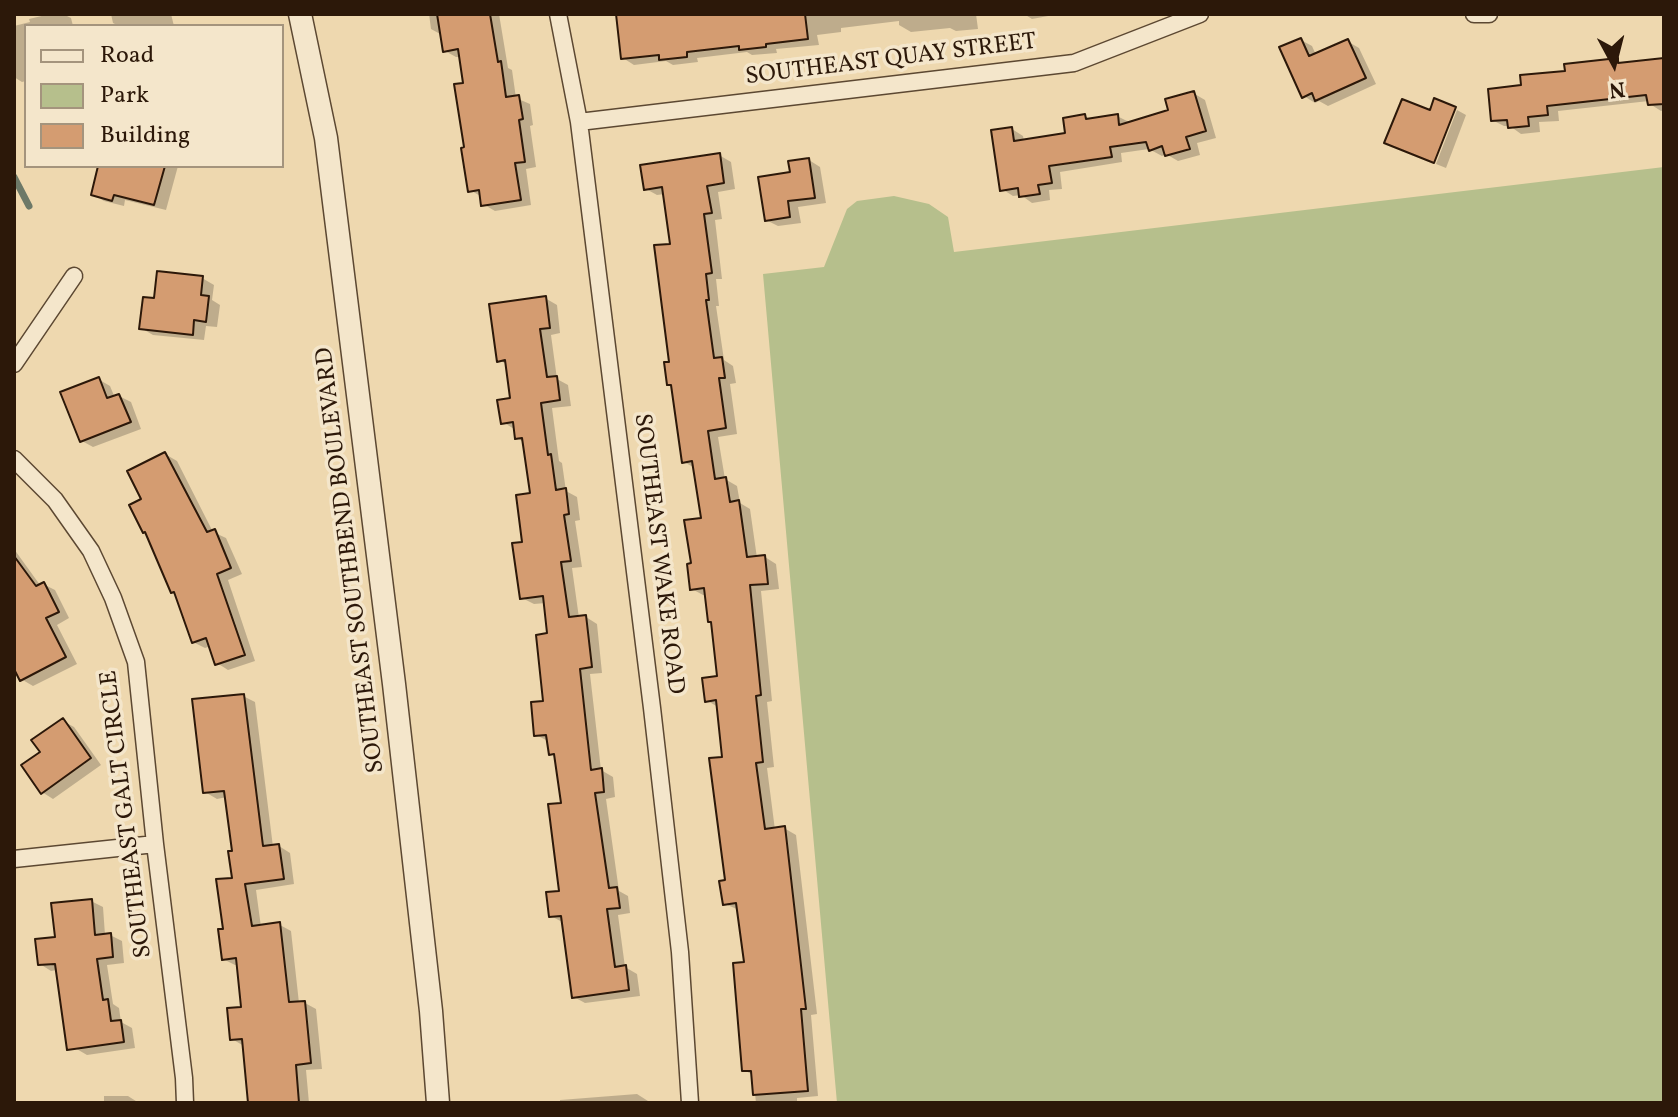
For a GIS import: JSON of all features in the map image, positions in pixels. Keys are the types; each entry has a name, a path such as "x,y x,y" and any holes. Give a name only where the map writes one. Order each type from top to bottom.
{"street":[{"name":"SOUTHEAST SOUTHBEND BOULEVARD","path":"300,14 328,153 403,762 431,1011 438,1103"},
{"name":"SOUTHEAST WAKE ROAD","path":"558,14 579,122 669,860 680,952 690,1103"},
{"name":"SOUTHEAST QUAY STREET","path":"579,122 1074,63 1200,14"},
{"path":"1474,14 1489,14"},
{"path":"14,364 74,276"},
{"name":"SOUTHEAST GALT CIRCLE","path":"14,459 55,500 91,551 113,598 136,662 185,1103"},
{"path":"14,859 155,844"}],"green space":[{"path":"1664,167 1664,1103 837,1103 763,274 824,267 847,209 857,201 894,196 929,204 948,217 954,252"}],"building":[{"path":"437,14 490,14 506,97 519,95 523,119 519,120 525,162 515,163 521,200 481,206 479,190 468,192 454,84 463,83 458,49 443,52"},
{"path":"616,14 805,14 808,39 739,50 739,46 687,52 687,57 659,60 659,55 621,59"},
{"path":"1301,38 1309,56 1348,39 1366,78 1315,101 1312,93 1302,98 1279,47"},
{"path":"1618,58 1618,63 1664,58 1664,104 1648,105 1646,95 1547,106 1548,115 1528,117 1529,126 1508,128 1507,120 1491,121 1488,89 1521,85 1520,75 1565,71 1564,64"},
{"path":"1194,91 1206,131 1186,137 1190,149 1165,156 1162,146 1149,151 1146,142 1110,147 1112,157 1049,166 1052,183 1038,185 1040,194 1019,197 1018,188 1000,191 991,130 1012,127 1014,141 1065,133 1063,118 1085,114 1086,119 1118,114 1119,125 1168,110 1165,99"},
{"path":"1434,98 1456,107 1434,163 1384,143 1402,99 1430,110"},
{"path":"720,153 724,183 707,186 712,213 704,214 712,273 706,274 709,300 706,300 714,358 722,357 725,378 719,378 726,428 708,431 715,479 726,477 730,502 739,500 747,557 765,555 768,584 750,585 761,695 756,696 763,762 756,763 765,829 785,826 806,1009 801,1009 808,1091 753,1095 751,1071 742,1071 733,963 744,962 736,903 723,905 719,881 725,880 709,758 722,757 716,700 705,702 702,678 717,676 711,622 708,622 704,588 690,590 687,564 691,563 684,520 701,518 692,461 682,463 671,385 667,385 664,362 669,362 654,245 670,244 662,187 644,190 640,165"},
{"path":"809,158 815,198 788,201 790,217 765,221 758,177 790,172 788,161"},
{"path":"98,168 164,168 154,205 114,195 112,201 91,195"},
{"path":"157,271 203,276 201,295 209,296 206,322 194,320 193,335 139,329 143,297 154,298"},
{"path":"546,296 550,328 540,329 547,377 557,376 560,400 541,403 556,490 566,488 569,514 564,515 571,561 561,562 569,617 586,615 592,667 580,669 591,770 602,768 604,792 595,793 609,888 617,887 620,908 607,909 615,967 626,965 629,990 572,998 561,916 549,917 546,892 559,891 548,804 561,803 554,754 549,755 546,735 534,736 531,702 543,701 536,635 547,633 543,596 520,599 512,543 522,542 516,495 530,493 522,438 515,439 513,422 501,424 497,400 510,398 505,360 497,362 489,304"},
{"path":"99,377 107,398 119,394 131,422 80,442 60,392"},
{"path":"165,452 207,532 215,529 231,568 217,574 245,655 215,665 206,638 192,643 174,592 171,593 145,532 129,505 141,499 127,471"},
{"path":"14,556 36,586 44,582 59,612 46,618 66,657 20,681 14,669"},
{"path":"244,694 263,846 279,844 284,879 245,884 252,926 280,922 289,1002 305,1001 311,1063 296,1065 299,1103 248,1103 242,1039 230,1040 227,1008 241,1007 236,958 222,960 218,929 223,929 216,879 232,878 228,851 232,851 224,791 203,793 192,699"},
{"path":"63,718 91,758 41,794 21,765 40,752 31,740"},
{"path":"92,899 95,935 111,933 113,957 97,959 103,1000 108,999 111,1021 121,1020 124,1042 67,1050 55,964 38,965 35,939 55,937 51,903"}],"waterway":[{"path":"14,177 29,206"}]}
